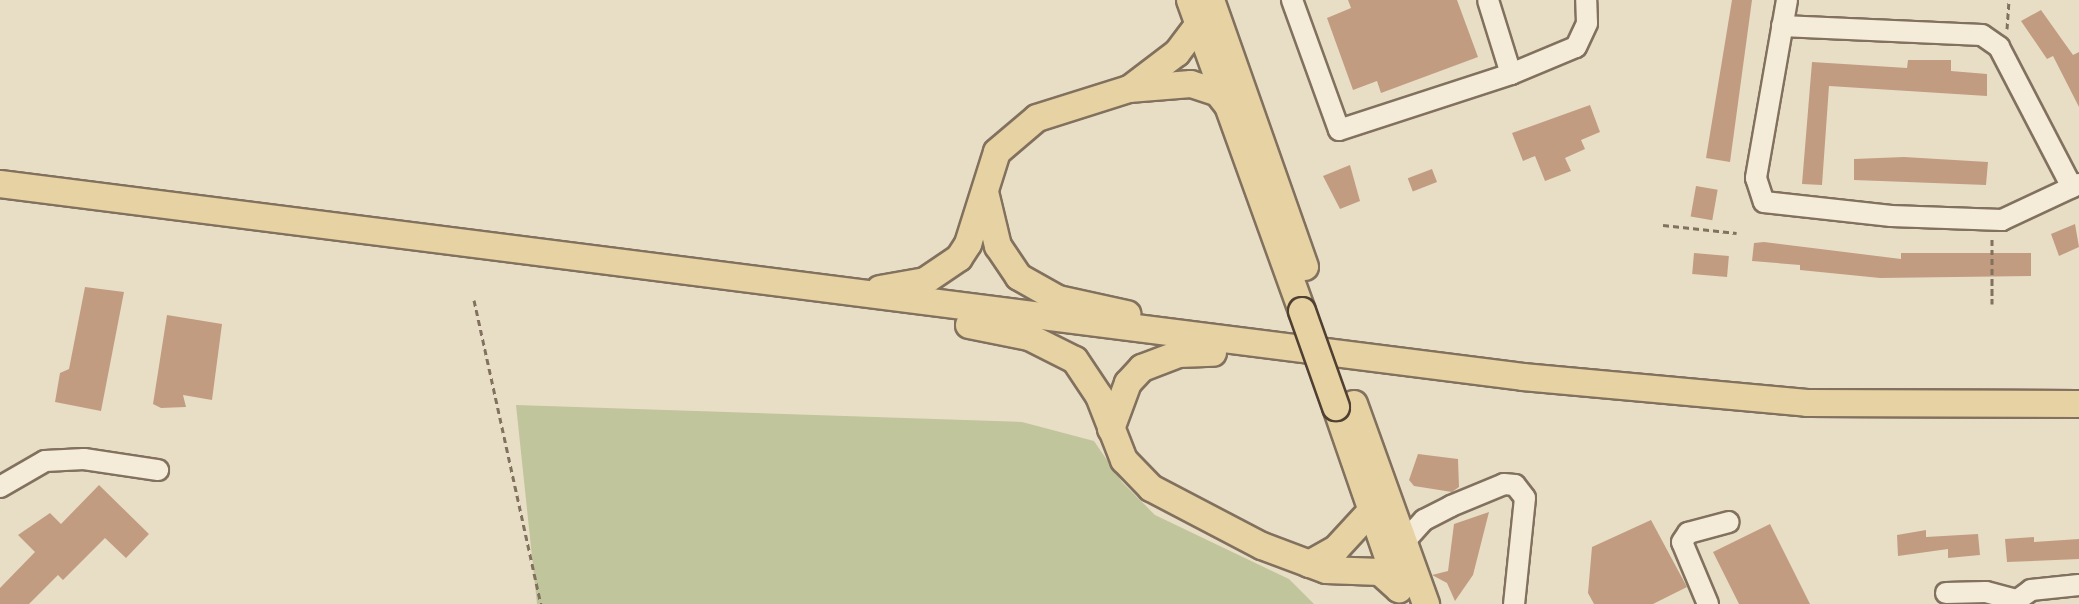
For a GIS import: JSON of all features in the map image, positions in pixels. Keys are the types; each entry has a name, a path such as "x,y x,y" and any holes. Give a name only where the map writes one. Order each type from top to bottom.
{"main road":[{"path":"1211,0 1228,106 1312,311"},
{"path":"1194,12 1219,61 1345,405 1384,551 1380,572 1401,596"},
{"path":"1129,89 1177,53 1194,12"},
{"path":"1177,53 1219,61"},
{"path":"1191,84 1219,61"},
{"path":"853,293 925,281 949,267 968,244 997,152 1012,136 1037,118 1129,89 1191,84 1218,93 1228,106"},
{"path":"0,184 1194,338 1523,377 1807,403 2079,404"},
{"path":"985,190 998,246 1008,265 1031,287 1058,299 1161,321 1194,338"},
{"path":"946,306 959,322 1029,337 1075,360 1089,377 1124,460 1151,488 1326,570 1384,551"},
{"path":"1111,429 1128,383 1142,368 1178,354 1211,354 1249,343"},
{"path":"1345,405 1370,512 1384,551 1426,604"},
{"path":"1309,564 1350,537 1370,512"},
{"path":"1350,537 1384,551"}],"street":[{"path":"1292,0 1339,130 1511,74 1576,47 1587,23 1586,0"},
{"path":"1488,0 1511,74"},
{"path":"1782,26 1982,35 1999,47 2076,186 2002,220 1891,216 1764,202 1756,178 1782,26 1787,0"},
{"path":"0,487 45,461 84,459 158,470"},
{"path":"1384,551 1424,520 1451,506 1504,484 1515,485 1525,498 1514,604"},
{"path":"1708,604 1682,542 1688,533 1729,522"},
{"path":"1946,593 1986,592 2014,602 2031,590 2079,585"}],"path":[{"path":"1999,47 2007,32 2009,0"},
{"path":"1992,219 1992,304"},
{"path":"1663,225 1737,233"},
{"path":"474,300 541,604"}],"green space":[{"path":"516,405 1022,422 1094,441 1122,482 1155,515 1289,579 1314,604 537,604"}],"building":[{"path":"1348,0 1457,0 1478,57 1381,93 1377,81 1353,90 1327,18 1351,8"},
{"path":"1732,0 1752,0 1730,162 1706,158"},
{"path":"2041,10 2073,55 2079,52 2079,107 2053,56 2047,59 2021,21"},
{"path":"1908,60 1951,60 1951,71 1987,74 1987,96 1829,86 1822,185 1802,184 1812,62 1907,68"},
{"path":"1590,105 1600,132 1581,140 1585,149 1565,158 1571,171 1545,181 1535,156 1523,161 1512,133"},
{"path":"1904,157 1988,162 1986,185 1854,180 1854,159"},
{"path":"1350,165 1360,201 1340,209 1323,176"},
{"path":"1432,169 1437,182 1413,191 1408,178"},
{"path":"1696,186 1718,190 1712,220 1691,217"},
{"path":"2075,224 2079,247 2059,256 2051,234"},
{"path":"1754,243 1901,259 1901,253 2031,253 2031,276 1880,278 1800,270 1800,265 1752,261"},
{"path":"1694,253 1729,256 1727,277 1692,274"},
{"path":"85,287 124,292 101,411 55,402 60,373 69,369"},
{"path":"167,315 222,324 212,400 183,395 186,407 161,408 153,404"},
{"path":"1418,454 1458,459 1459,487 1452,492 1414,486 1409,480"},
{"path":"99,485 149,534 126,558 105,538 63,580 58,575 29,604 0,604 0,588 35,552 18,535 50,513 61,524"},
{"path":"1489,512 1473,575 1455,601 1447,583 1432,575 1448,571 1454,524"},
{"path":"1651,520 1687,587 1653,604 1594,604 1588,593 1592,547"},
{"path":"1770,524 1810,604 1739,604 1713,552"},
{"path":"1926,530 1926,537 1978,534 1980,555 1948,558 1948,549 1898,556 1897,535"},
{"path":"2034,537 2034,542 2079,539 2079,559 2007,562 2005,539"}]}
